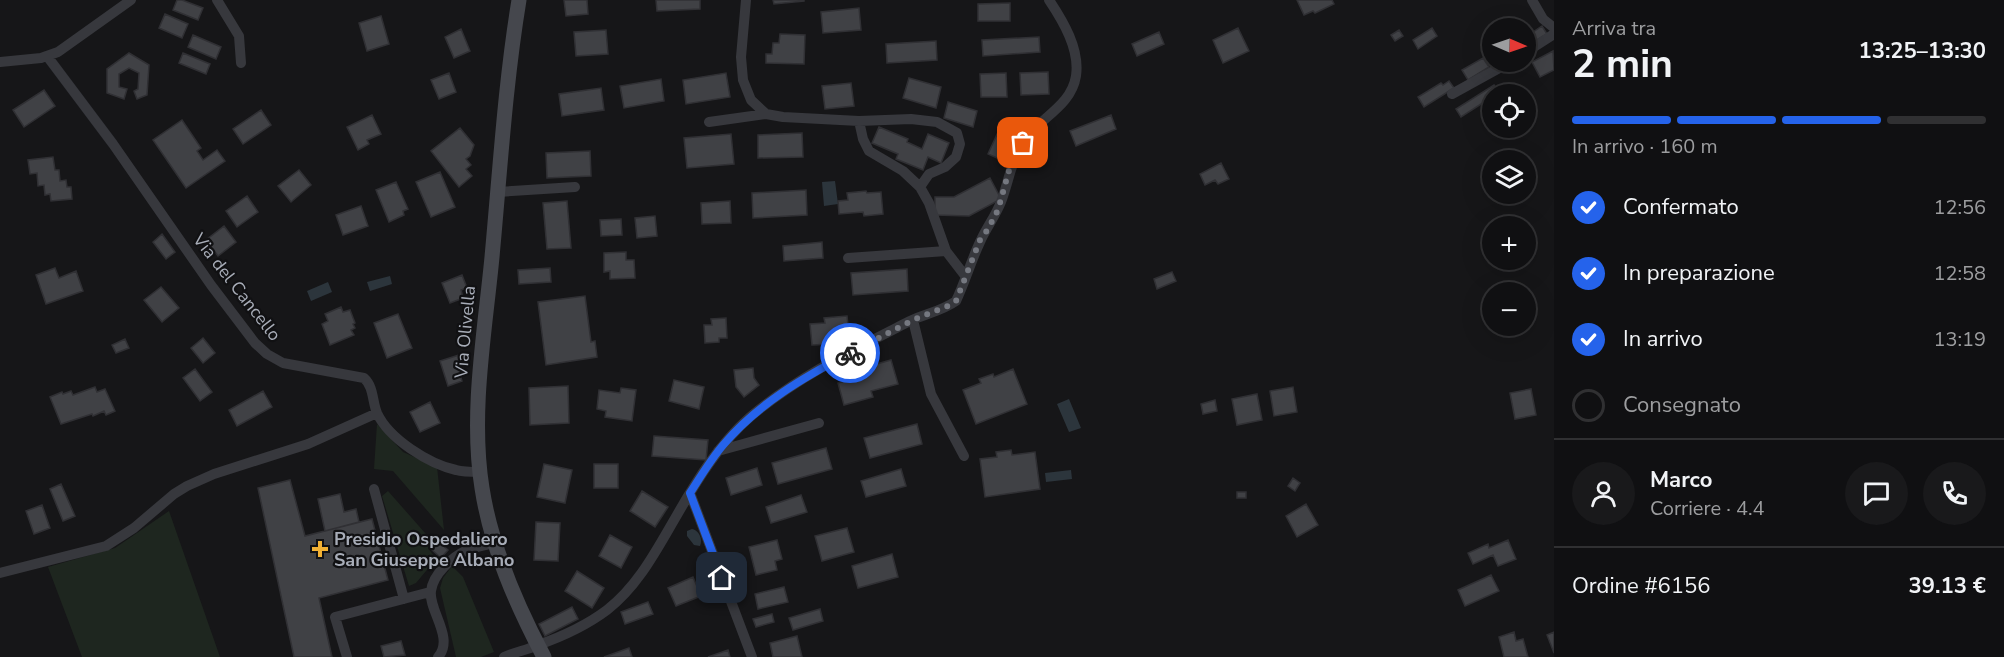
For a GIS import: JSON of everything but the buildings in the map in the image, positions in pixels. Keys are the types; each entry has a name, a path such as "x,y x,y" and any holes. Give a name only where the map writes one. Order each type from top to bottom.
{"main road":[{"name":"Via Olivella","path":"519,0 511,56 481,372 478,435 485,506 494,543 515,596 541,651"}],"street":[{"path":"0,62 47,56 58,52 131,0"},
{"path":"217,0 239,36 240,63"},
{"path":"746,0 741,57 743,80 751,100 766,114"},
{"path":"504,657 541,651 568,632 602,614 620,598 651,560 690,493 718,451 742,424 777,396 822,368 913,320 956,301 980,240 998,210 1010,167 1030,134 1065,100 1075,80 1074,48 1049,0"},
{"path":"1532,0 1543,19 1554,28"},
{"path":"1536,46 1554,34"},
{"name":"Via del Cancello","path":"47,56 255,343 267,354 283,363 364,378 370,385 377,413 392,433 412,451 455,470 480,472"},
{"path":"1452,94 1492,72"},
{"path":"709,122 766,114 859,121 911,119 937,122 957,133 960,144 956,157 945,167 929,174 920,187"},
{"path":"859,121 863,139 869,151 903,171 920,187 946,251 966,277"},
{"path":"498,192 574,188"},
{"path":"848,258 946,251"},
{"path":"913,320 931,394 964,456"},
{"path":"0,573 106,546 135,528 174,494 187,486 214,474 308,444 377,413"},
{"path":"718,451 819,423"},
{"path":"374,489 404,599"},
{"path":"690,493 752,657"},
{"path":"438,657 443,647 443,638 430,592 438,574 466,550 494,543"},
{"path":"347,657 335,617 430,592"}],"shaded area":[{"path":"835,181 838,204 824,206 822,182"},
{"path":"390,276 392,284 370,291 367,282"},
{"path":"328,282 332,292 311,301 307,291"},
{"path":"1069,399 1081,428 1069,432 1057,404"},
{"path":"377,424 403,452 437,467 444,530 393,471 374,469"},
{"path":"1071,470 1072,479 1046,482 1045,473"},
{"path":"388,491 433,542 428,548 436,559 416,583 409,586 382,496"},
{"path":"169,511 220,657 82,657 48,567 115,548"},
{"path":"692,529 700,535 700,546 694,545 687,536 687,531"},
{"path":"452,566 463,577 494,652 481,657 456,657 440,588 443,578"}],"way so far":[{"path":"850,353 913,320 956,301 980,240 998,210 1010,167 1023,143"}],"place":[{"name":"Presidio Ospedaliero San Giuseppe Albano","path":"320,549"}],"route":[{"path":"722,578 690,493 724,443 751,416 803,379 850,353"}]}
